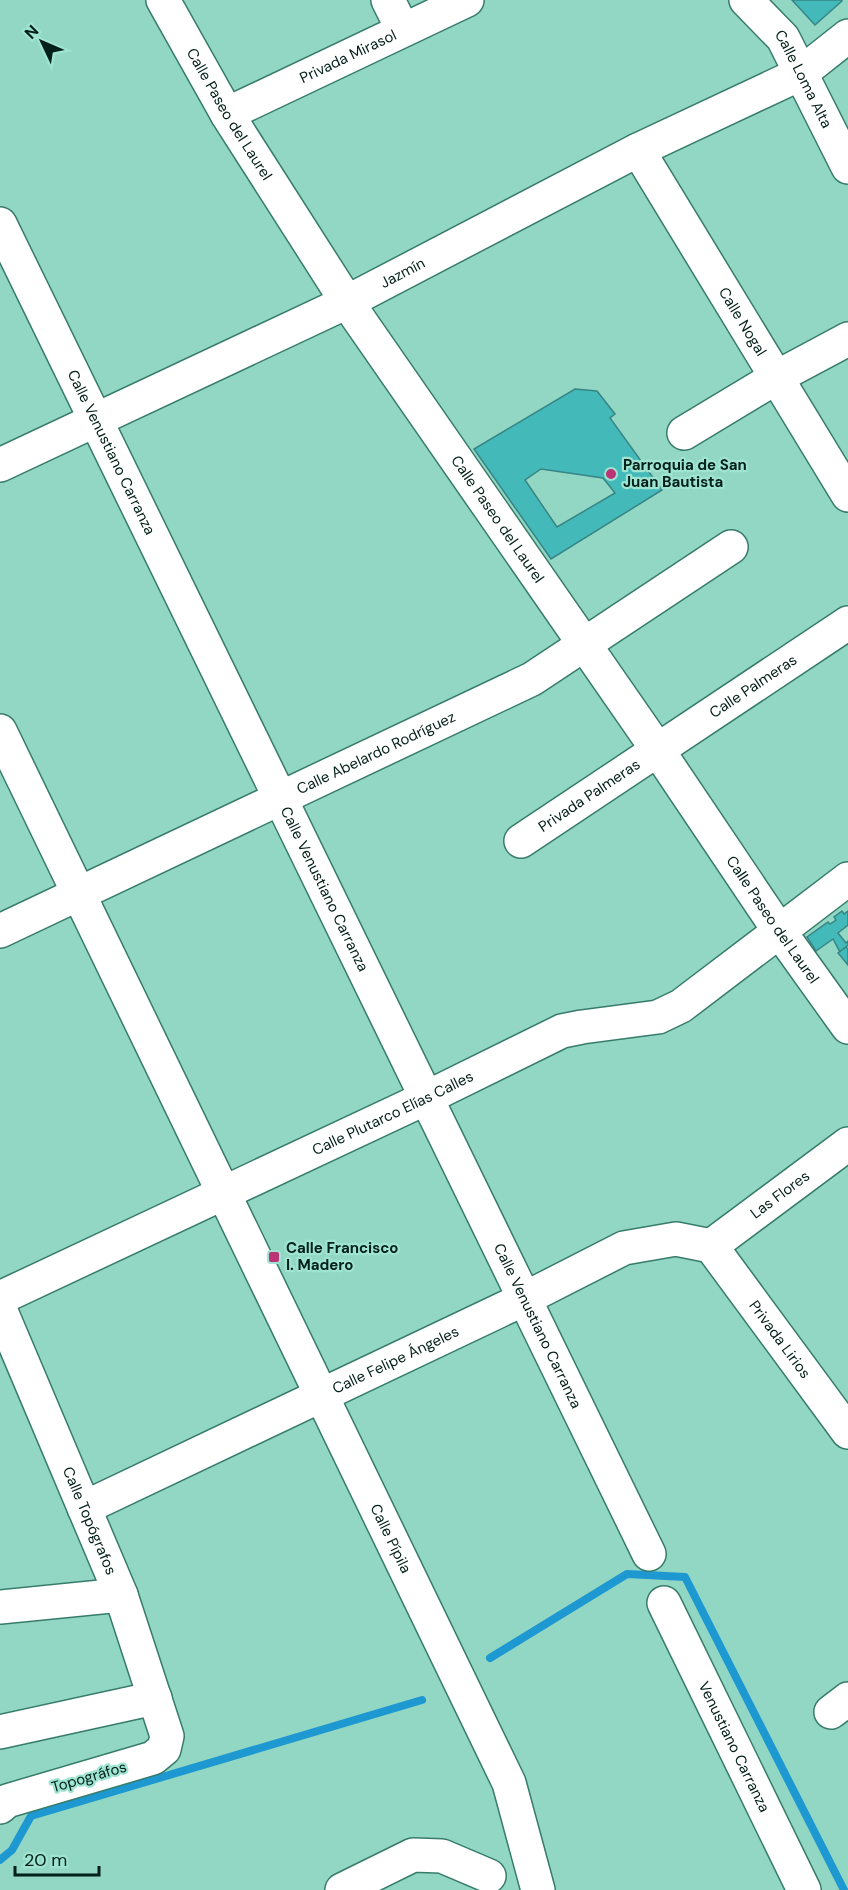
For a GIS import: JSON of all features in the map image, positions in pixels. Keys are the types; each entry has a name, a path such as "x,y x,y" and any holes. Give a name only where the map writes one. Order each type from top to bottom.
{"street":[{"name":"Calle Paseo del Laurel","path":"164,0 227,114 347,302 657,749 780,932 848,1027"},
{"path":"388,0 403,30"},
{"name":"Privada Mirasol","path":"227,114 468,0"},
{"name":"Calle Loma Alta","path":"746,0 783,38 848,167"},
{"name":"Jazmín","path":"0,465 347,302 638,150 800,75 848,36"},
{"name":"Calle Nogal","path":"638,150 848,495"},
{"name":"Calle Venustiano Carranza","path":"0,224 649,1554"},
{"path":"684,433 777,377 848,339"},
{"name":"Calle Abelardo Rodríguez","path":"0,932 532,679 730,547"},
{"name":"Calle Palmeras","path":"657,749 848,622"},
{"path":"0,731 224,1193"},
{"name":"Privada Palmeras","path":"520,841 657,749"},
{"name":"Calle Plutarco Elías Calles","path":"0,1298 426,1098 562,1031 658,1017 681,1006 848,879"},
{"name":"Las Flores","path":"711,1246 848,1144"},
{"name":"Calle Pípila","path":"224,1193 509,1783 538,1890"},
{"name":"Calle Felipe Ángeles","path":"84,1508 524,1299 624,1248 676,1239 711,1246"},
{"name":"Privada Lirios","path":"711,1246 848,1432"},
{"name":"Calle Topógrafos","path":"0,1309 9,1352 84,1508 122,1595 167,1737"},
{"path":"0,1607 122,1595"},
{"name":"Venustiano Carranza","path":"664,1603 804,1890"},
{"path":"0,1732 155,1698"},
{"name":"Topográfos","path":"0,1807 7,1801 153,1758 164,1749 167,1737"},
{"path":"342,1890 413,1855 442,1856 481,1883 525,1843"}],"building":[{"path":"792,0 841,0 842,1 815,25"},
{"name":"Parroquia de San Juan Bautista","path":"575,389 597,391 615,414 610,418 662,490 551,559 474,449","holes":["541,469 603,478 615,493 557,527 525,480"]},
{"path":"842,911 844,914 848,911 848,925 838,933 846,943 848,941 848,945 840,952 833,939 816,951 807,937 828,922 830,924 836,920 834,917"},
{"path":"846,947 848,949 848,965 838,953"}],"waterway":[{"path":"490,1658 627,1574 685,1577 844,1890"},
{"path":"0,1860 12,1850 31,1816 422,1700"}],"place":[{"name":"Parroquia de San Juan Bautista","path":"611,474"},
{"name":"Calle Francisco I. Madero","path":"274,1257"}]}
